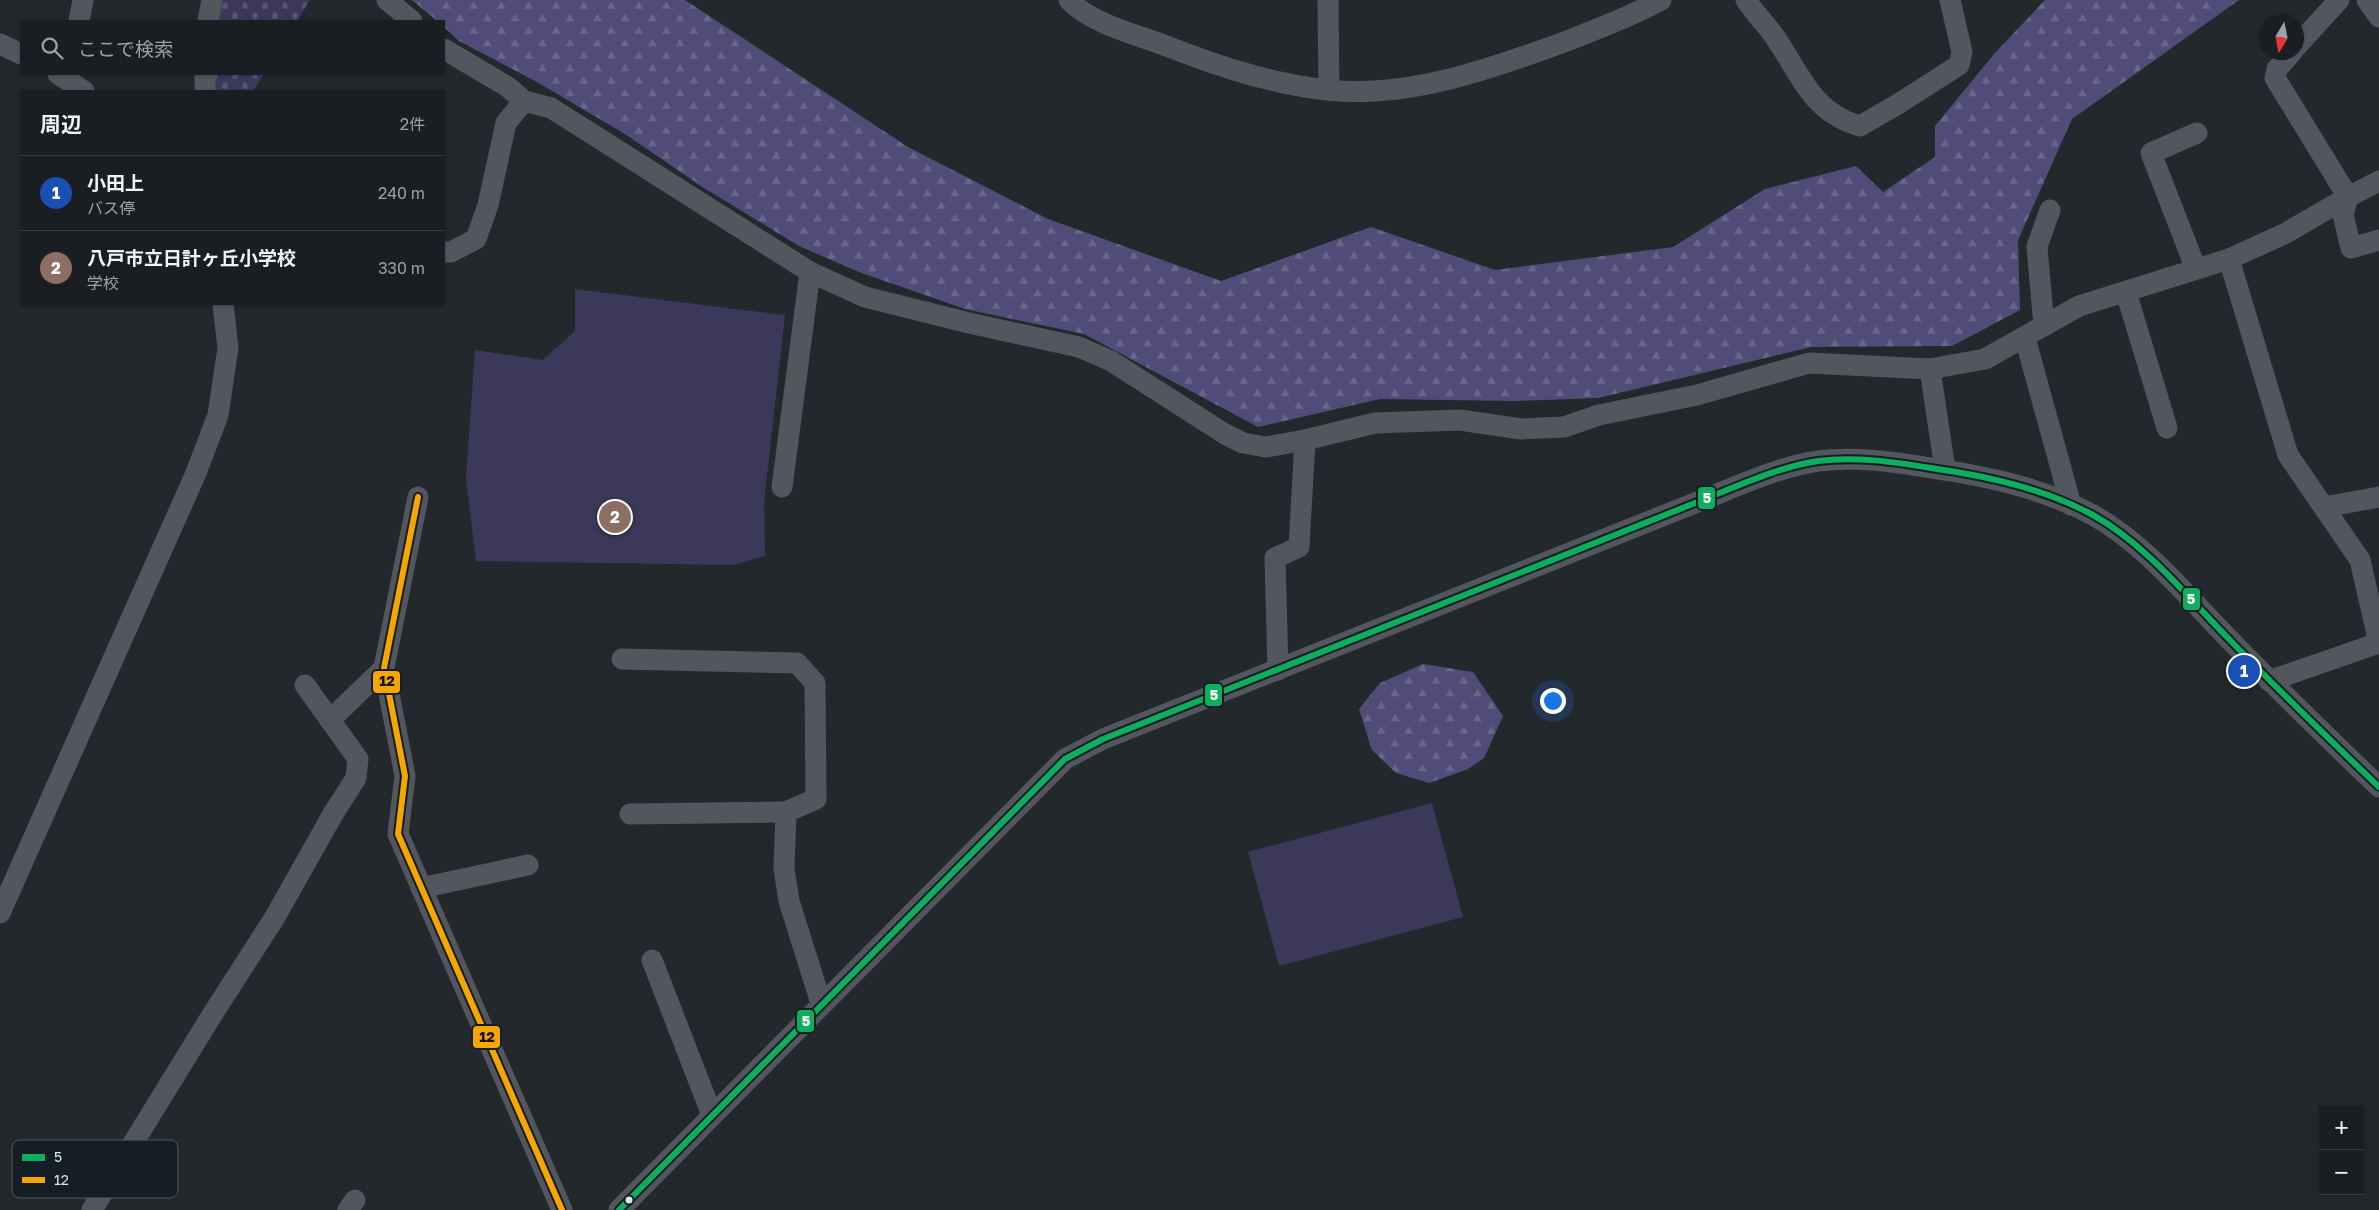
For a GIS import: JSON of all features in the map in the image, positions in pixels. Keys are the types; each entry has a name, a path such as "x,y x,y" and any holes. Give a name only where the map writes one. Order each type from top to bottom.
{"street":[{"path":"79,20 83,0"},
{"path":"387,0 411,20"},
{"path":"1069,0 1090,16 1214,65 1290,84 1329,90 1397,88 1460,77 1525,57 1633,15 1661,0"},
{"path":"1328,0 1329,90"},
{"path":"1746,0 1776,38 1808,92 1835,116 1860,126 1959,65 1962,52 1950,0"},
{"path":"2304,38 2339,0"},
{"path":"2367,0 2379,17"},
{"path":"0,44 20,54"},
{"path":"445,50 508,87 524,101 551,108 810,272 865,297 969,324 1079,347 1112,361 1243,444 1266,447 1375,423 1460,420 1521,429 1564,427 1599,415 1697,395 1809,362 1930,369 1986,359 2079,306 2230,259 2286,233 2348,196 2379,181"},
{"path":"2285,60 2277,69 2275,78 2348,196 2343,215 2352,248 2379,240"},
{"path":"60,75 82,90"},
{"path":"205,75 205,90"},
{"path":"445,252 451,252 476,239 488,205 506,123 524,101"},
{"path":"2196,269 2151,153 2197,133"},
{"path":"2044,326 2037,247 2050,210"},
{"path":"2230,259 2288,455 2360,560 2379,643 2269,681"},
{"path":"782,487 810,272"},
{"path":"2126,292 2166,428"},
{"path":"0,913 193,482 218,415 228,348 223,305"},
{"path":"2025,338 2071,504"},
{"path":"1930,369 1945,470"},
{"path":"1278,670 1275,558 1299,547 1304,440"},
{"path":"619,1210 821,1003 1065,758 1103,739 1700,501 1793,466 1819,461 1846,460 1877,461 1945,470 2039,492 2071,504 2094,516 2118,532 2156,565 2269,681 2379,787"},
{"path":"418,497 384,668 405,776 398,834 562,1210"},
{"path":"2324,507 2379,497"},
{"path":"622,660 797,663 815,682 816,799 786,812 630,814"},
{"path":"330,720 384,668"},
{"path":"135,1140 275,917 333,814 356,778 358,759 305,685"},
{"path":"786,812 784,869 789,901 821,1003"},
{"path":"421,888 528,865"},
{"path":"652,960 712,1114"},
{"path":"92,1210 99,1198"}],"green space":[{"path":"222,0 310,0 298,20 217,20"},
{"path":"412,0 685,0 908,147 1048,219 1221,281 1371,227 1495,270 1673,247 1765,189 1856,166 1883,192 1935,157 1935,126 1994,54 2045,0 2239,0 2072,119 2018,240 2020,310 1952,346 1811,347 1598,398 1514,401 1380,399 1258,427 1084,334 965,309 859,272 799,246 701,186 625,134 537,82 459,41 445,28 445,20 436,20"},
{"path":"212,75 263,75 254,90 213,90"},
{"path":"575,289 785,315 764,502 765,556 733,565 476,561 466,478 475,350 543,360 575,331"},
{"path":"1423,664 1473,672 1503,716 1484,758 1468,769 1429,783 1396,773 1372,750 1359,709 1380,683"},
{"path":"1432,803 1463,917 1279,966 1248,852"}],"transit line":[{"name":"5","path":"619,1210 1065,759 1103,739 1743,483 1803,464 1818,461 1861,459 1952,471 2034,490 2093,515 2130,540 2164,571 2264,675 2379,787"},
{"name":"12","path":"418,497 384,668 405,776 398,834 562,1210"}],"place":[{"name":"八戸市立日計ヶ丘小学校","path":"615,517"},
{"name":"小田上","path":"2244,671"}]}
